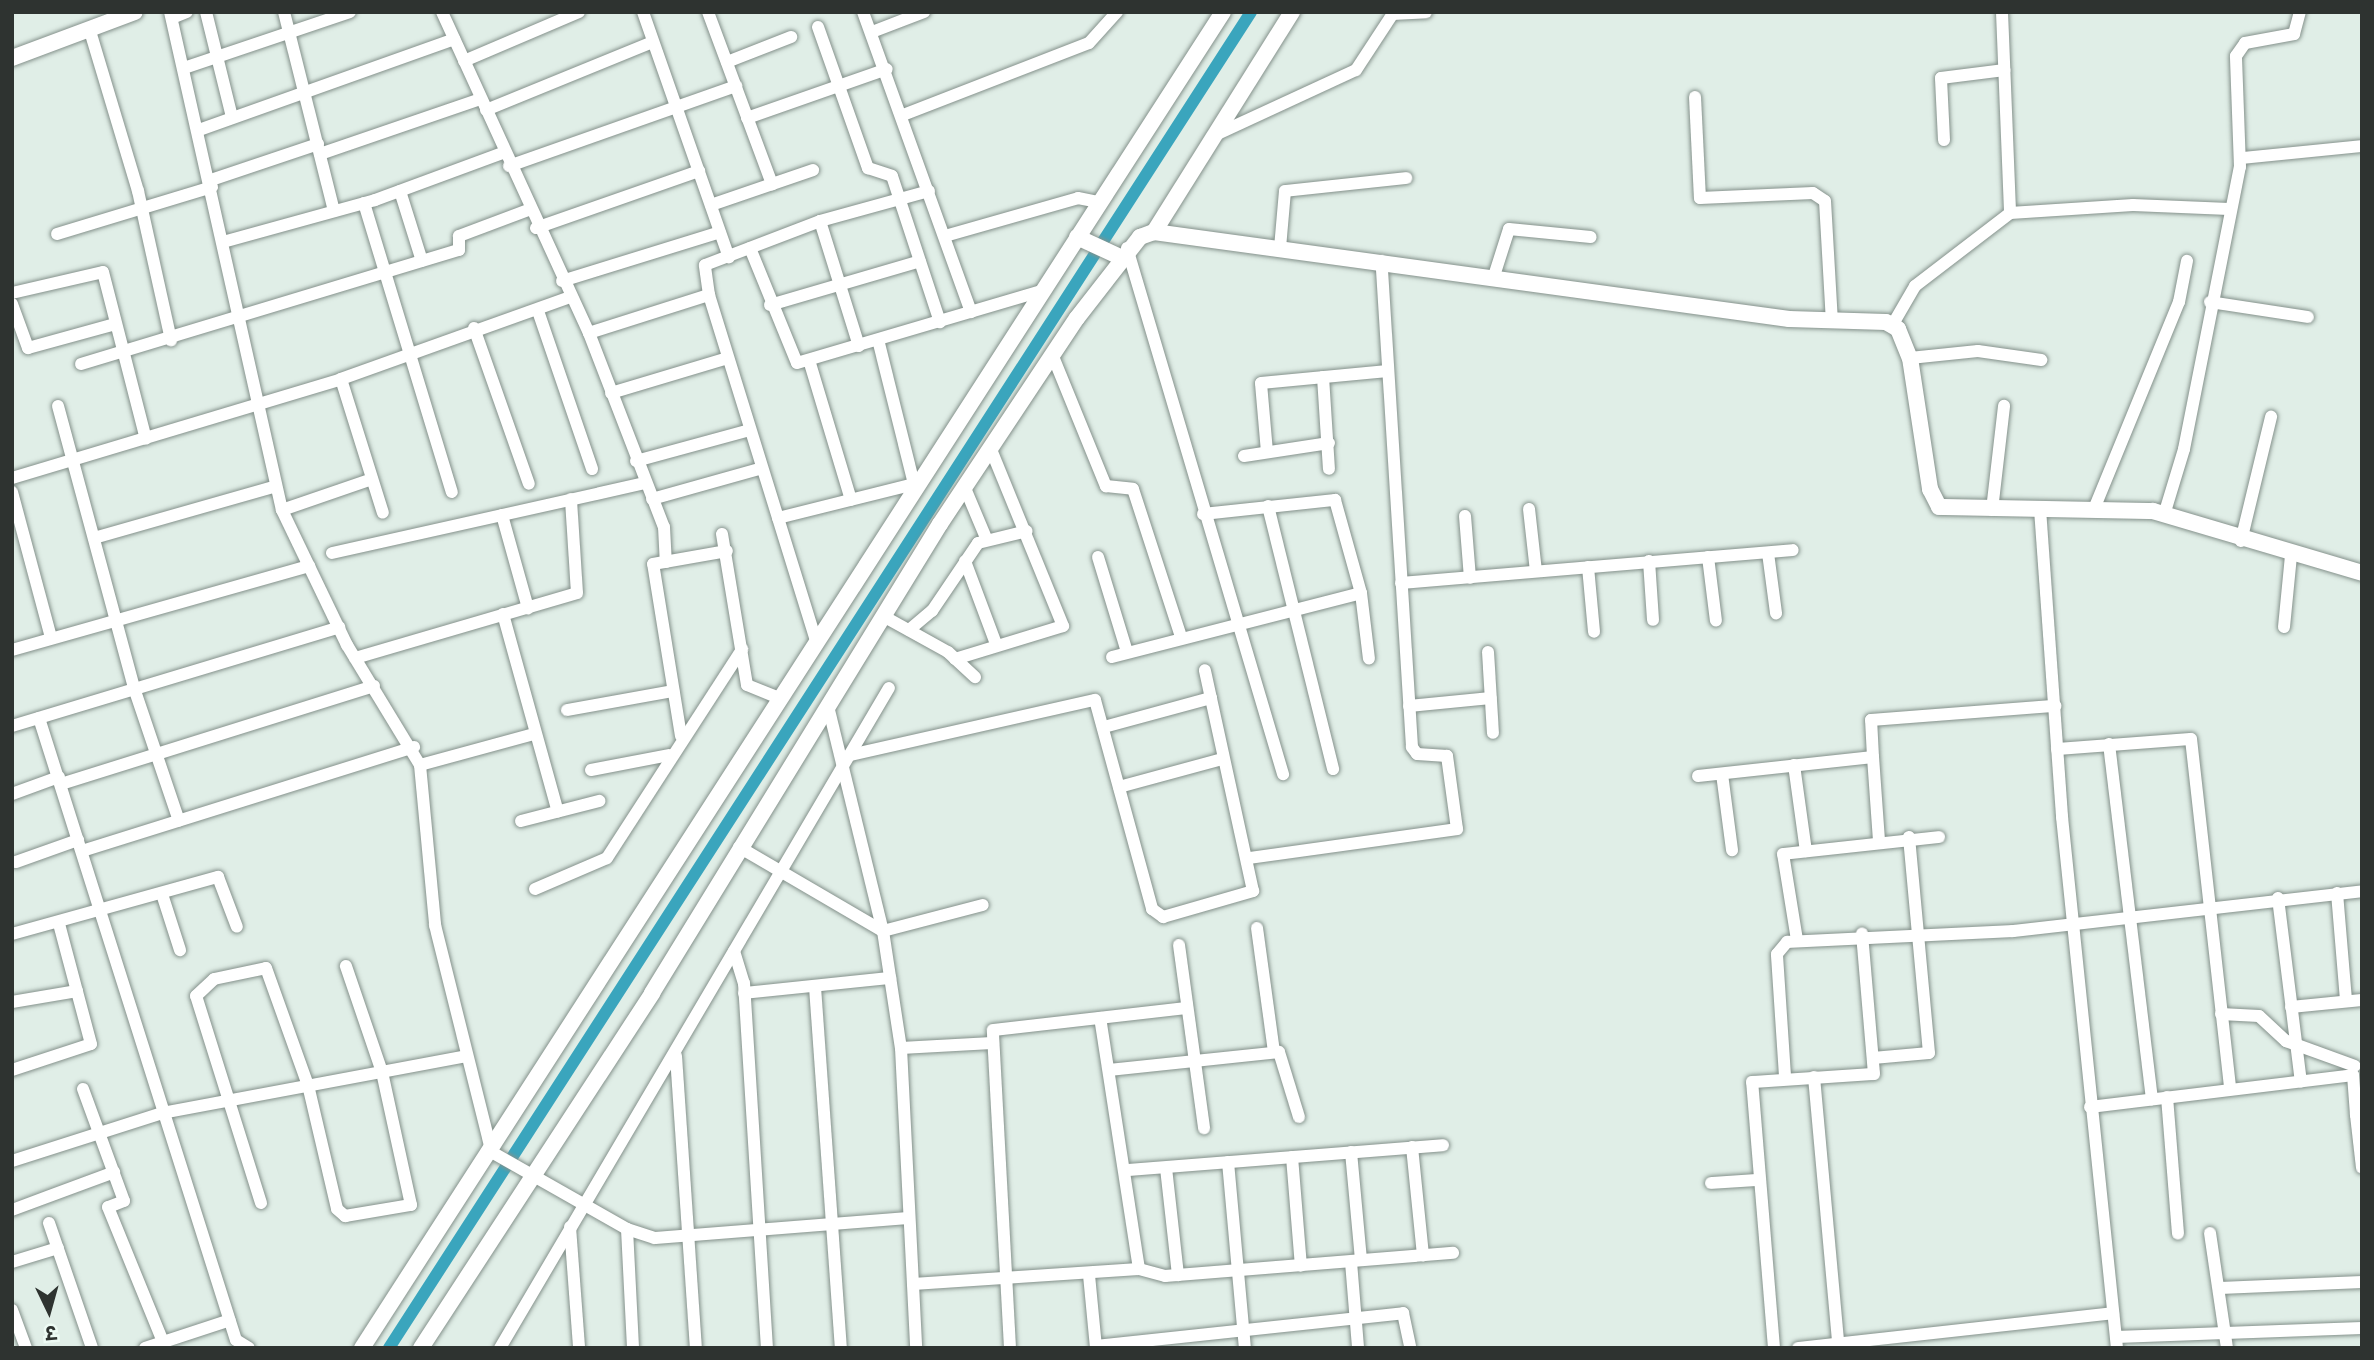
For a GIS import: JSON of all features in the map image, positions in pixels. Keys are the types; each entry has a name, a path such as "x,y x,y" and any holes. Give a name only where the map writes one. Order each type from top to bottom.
{"street":[{"path":"12,58 135,12"},
{"path":"187,12 171,15 212,183 255,405 282,510 355,658 414,747 420,765 436,925 489,1148 502,1159 627,1230 656,1238 908,1218"},
{"path":"206,12 232,117"},
{"path":"284,12 334,211"},
{"path":"184,68 350,12"},
{"path":"442,12 536,228 589,333 636,461 664,527 666,562"},
{"path":"464,61 579,12"},
{"path":"643,12 729,257"},
{"path":"708,12 772,184"},
{"path":"863,12 887,69 971,312"},
{"path":"872,32 924,12"},
{"path":"903,116 1089,43 1117,12"},
{"path":"362,1348 776,697 1039,292 1081,239 1098,202 1223,12"},
{"path":"421,1348 533,1177 883,616 965,488 992,452 1052,354 1119,253 1154,232 1211,137 1292,12"},
{"path":"1211,137 1356,71 1394,13 1426,12"},
{"path":"2002,12 2010,213"},
{"path":"2164,515 2184,449 2210,302 2242,158 2238,51 2245,43 2294,34 2300,12"},
{"path":"818,27 843,85 868,167 890,172 940,321"},
{"path":"90,31 141,206 171,340"},
{"path":"727,62 791,37"},
{"path":"199,130 454,40"},
{"path":"57,234 319,149 483,105 653,42"},
{"path":"747,118 887,69"},
{"path":"1944,140 1941,78 2004,70"},
{"path":"509,166 736,86"},
{"path":"1695,97 1700,198 1813,193 1825,201 1832,321"},
{"path":"2242,158 2362,146"},
{"path":"223,242 364,203 503,153"},
{"path":"711,205 813,170"},
{"path":"536,228 699,171"},
{"path":"1280,248 1285,191 1406,178"},
{"path":"400,191 422,261"},
{"path":"815,637 728,358 703,268 820,221 929,191"},
{"path":"945,236 1078,198 1098,202"},
{"path":"364,203 452,492"},
{"path":"1893,324 1915,286 2010,213 2120,205 2229,209"},
{"path":"81,364 122,355 459,250 459,236 528,210"},
{"path":"820,221 859,346"},
{"path":"1494,276 1509,229 1591,237"},
{"path":"562,281 720,232"},
{"path":"1154,232 1832,321 1893,324"},
{"path":"1081,239 1119,253"},
{"path":"750,248 789,356 797,363 1039,292"},
{"path":"1119,253 1238,621 1283,774"},
{"path":"770,305 920,261"},
{"path":"1249,858 1454,831 1450,762 1443,754 1413,751 1381,261"},
{"path":"2094,509 2179,302 2187,261"},
{"path":"12,293 99,270 146,439"},
{"path":"589,333 709,295"},
{"path":"12,478 341,379 474,328 538,311 570,297"},
{"path":"2210,302 2308,317"},
{"path":"12,304 28,348 115,324"},
{"path":"538,311 592,469"},
{"path":"1893,324 1910,358 1934,501 1947,509 2094,509 2164,515 2291,556 2362,573"},
{"path":"474,328 529,484"},
{"path":"878,340 915,484"},
{"path":"1910,358 1978,351 2041,360"},
{"path":"1052,354 1106,486 1133,489 1181,637"},
{"path":"611,393 728,358"},
{"path":"809,360 851,500"},
{"path":"1267,452 1261,383 1387,371"},
{"path":"1323,377 1329,469"},
{"path":"341,379 383,513"},
{"path":"58,406 118,619 134,688 179,821"},
{"path":"1992,510 2004,406"},
{"path":"2241,541 2271,417"},
{"path":"636,461 750,430"},
{"path":"1244,456 1329,443"},
{"path":"955,659 996,644 1063,626 1027,531 992,452"},
{"path":"652,499 762,468"},
{"path":"282,510 372,480"},
{"path":"332,553 645,483"},
{"path":"778,518 915,484"},
{"path":"94,538 276,486"},
{"path":"965,488 986,538"},
{"path":"12,492 51,638"},
{"path":"355,658 577,593 571,499"},
{"path":"1202,514 1335,500 1361,593 1369,659"},
{"path":"1268,506 1333,769"},
{"path":"1529,509 1536,570"},
{"path":"2040,509 2057,749 2090,1107 2117,1343 2227,1342 2362,1328"},
{"path":"502,515 528,608"},
{"path":"1465,516 1470,578"},
{"path":"909,630 932,611 965,561 986,538 1027,531"},
{"path":"722,534 727,551 747,685 776,697"},
{"path":"1401,583 1793,550"},
{"path":"681,736 653,564 727,551"},
{"path":"1768,553 1776,612"},
{"path":"2284,627 2291,556"},
{"path":"1098,557 1127,652"},
{"path":"1708,557 1716,621"},
{"path":"965,561 996,644"},
{"path":"1649,561 1653,620"},
{"path":"12,649 309,566"},
{"path":"1588,567 1594,632"},
{"path":"1112,657 1238,621 1361,593"},
{"path":"503,614 534,734 558,812"},
{"path":"883,616 955,659 975,677"},
{"path":"12,726 339,627"},
{"path":"535,889 607,858 681,736 741,649"},
{"path":"1488,652 1493,733"},
{"path":"847,759 995,727 1086,700 1098,703 1157,917 1251,893 1249,858 1222,759 1205,670"},
{"path":"12,794 157,754 374,686"},
{"path":"500,1348 570,1227 676,1056 734,951 889,688"},
{"path":"567,710 673,691"},
{"path":"1104,727 1211,698"},
{"path":"1409,706 1491,698"},
{"path":"828,706 847,759 883,931 901,1048 916,1348"},
{"path":"1879,841 1871,720 2055,706"},
{"path":"39,718 236,1340 249,1348"},
{"path":"420,765 534,734"},
{"path":"2057,749 2192,739 2208,907 2230,1088"},
{"path":"2109,744 2152,1099"},
{"path":"16,862 179,821 414,747"},
{"path":"591,770 669,755"},
{"path":"1698,776 1873,757"},
{"path":"1119,787 1222,759"},
{"path":"1794,765 1806,851"},
{"path":"1722,774 1732,850"},
{"path":"521,821 599,801"},
{"path":"1873,1058 1928,1054 1920,931 1909,837"},
{"path":"1797,940 1783,854 1909,837 1939,837"},
{"path":"739,847 883,931 984,905"},
{"path":"12,934 60,923 218,877 237,927"},
{"path":"1785,1076 1777,954 1797,940 1920,931 2013,931 2130,914 2362,891"},
{"path":"2337,893 2346,1001"},
{"path":"162,894 180,950"},
{"path":"2278,898 2301,1082"},
{"path":"12,1070 91,1044 60,923"},
{"path":"1257,928 1274,1052 1284,1060 1299,1117"},
{"path":"1774,1348 1752,1082 1785,1076 1874,1074 1862,934"},
{"path":"1180,945 1204,1128"},
{"path":"734,951 744,993 767,1348"},
{"path":"261,1203 231,1099 196,996 214,979 266,968 308,1085 337,1209 345,1216 411,1205 382,1072 346,966"},
{"path":"744,993 890,978"},
{"path":"815,987 841,1348"},
{"path":"12,1002 77,991"},
{"path":"2291,1007 2362,1000"},
{"path":"1010,1348 992,1043 997,1028 1188,1008"},
{"path":"2221,1014 2259,1016 2296,1045 2356,1067"},
{"path":"1100,1018 1128,1170 1139,1269"},
{"path":"901,1048 992,1043"},
{"path":"1109,1070 1274,1052"},
{"path":"12,1161 162,1113 466,1056"},
{"path":"676,1056 691,1236 696,1348"},
{"path":"2090,1107 2230,1088 2301,1082 2356,1067"},
{"path":"2356,1067 2362,1168"},
{"path":"1814,1077 1838,1343"},
{"path":"83,1088 124,1201 108,1207 163,1342"},
{"path":"2167,1097 2178,1234"},
{"path":"1128,1170 1443,1145"},
{"path":"1412,1147 1423,1255"},
{"path":"1351,1153 1358,1348"},
{"path":"1292,1157 1301,1266"},
{"path":"1228,1163 1240,1270 1245,1348"},
{"path":"1166,1168 1178,1275"},
{"path":"12,1210 114,1172"},
{"path":"1711,1183 1758,1180"},
{"path":"49,1223 92,1348"},
{"path":"570,1227 579,1348"},
{"path":"627,1230 633,1348"},
{"path":"2210,1233 2227,1342"},
{"path":"12,1262 58,1248"},
{"path":"913,1284 1089,1275 1139,1269 1178,1275 1453,1253"},
{"path":"1089,1275 1096,1347 1356,1321 1402,1313 1410,1346"},
{"path":"2220,1288 2362,1283"},
{"path":"12,1310 20,1343"},
{"path":"1798,1348 2113,1313"},
{"path":"145,1348 230,1320"}],"waterway":[{"path":"389,1348 1251,12"}]}
